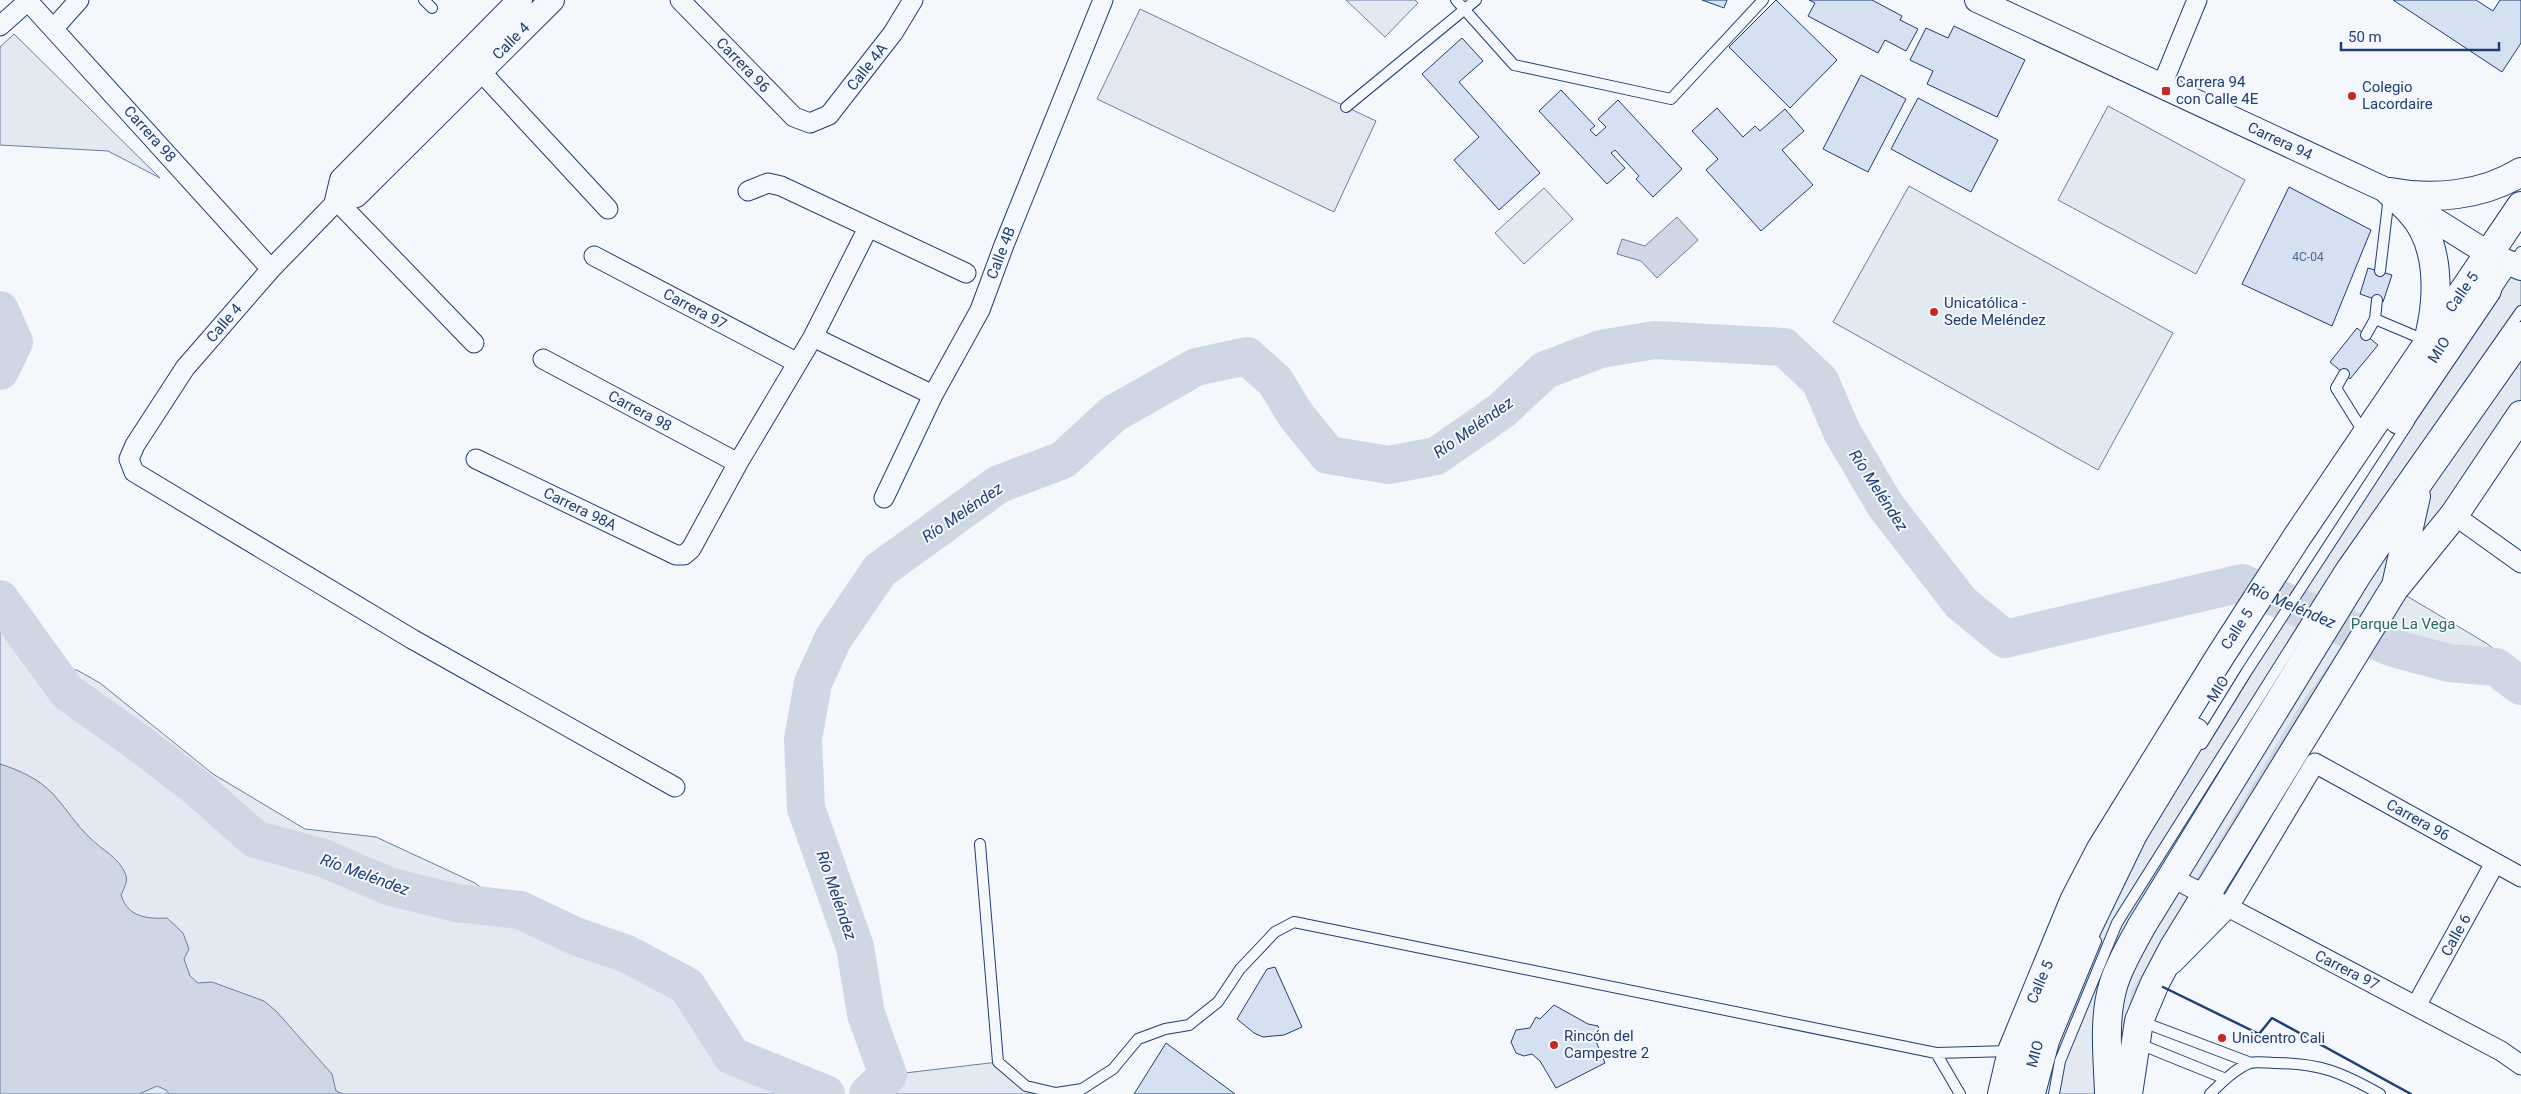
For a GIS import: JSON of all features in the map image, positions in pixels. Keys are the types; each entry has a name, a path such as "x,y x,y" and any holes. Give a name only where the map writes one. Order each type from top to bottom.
{"main road":[{"path":"2390,192 2424,196 2462,194 2481,189 2521,172"},
{"path":"2390,192 2412,212 2430,249 2437,290 2435,311 2428,341"},
{"name":"Calle 5","path":"2002,1094 2012,1051 2074,901 2101,849 2235,663 2311,546 2366,435 2428,341 2511,260 2521,206"},
{"path":"2311,546 2487,290 2490,272 2511,260"},
{"path":"2109,1094 2107,1022 2112,987 2133,942 2276,688 2350,570 2418,482 2521,336"},
{"path":"2128,1094 2137,1031 2154,983 2204,896 2392,593 2454,515 2521,415"},
{"path":"2392,593 2418,482"},
{"path":"2023,1094 2031,1059 2071,962 2129,842 2235,663"}],"street":[{"path":"0,26 28,0"},
{"name":"Carrera 98","path":"28,0 271,269"},
{"path":"54,28 79,0"},
{"name":"Calle 4","path":"520,0 473,63 356,195 337,201 271,269 184,368 135,445 129,459 134,472 395,629 675,787"},
{"name":"Calle 4","path":"473,63 552,0"},
{"name":"Carrera 96","path":"680,0 794,117 810,123"},
{"name":"Calle 4A","path":"810,123 829,115 894,33 913,0"},
{"name":"Calle 4B","path":"884,498 933,395 980,310 1103,0"},
{"name":"Carrera 94","path":"1977,0 2390,192 2511,260"},
{"path":"2162,85 2197,0"},
{"path":"473,63 608,209"},
{"path":"738,463 796,362 813,337 868,228 781,186 768,183 748,190"},
{"path":"337,201 474,343"},
{"name":"Calle 4B","path":"868,228 966,273"},
{"name":"Carrera 97","path":"594,256 796,362"},
{"path":"813,337 933,395"},
{"name":"Carrera 98","path":"543,359 738,463"},
{"name":"Carrera 98A","path":"476,460 676,555 684,555 691,549 738,463"},
{"path":"2454,515 2521,563"},
{"name":"Carrera 96","path":"2228,908 2315,762 2521,877"},
{"name":"Calle 6","path":"2416,1006 2496,863"},
{"name":"Carrera 97","path":"2171,877 2501,1051 2521,1065"},
{"path":"2154,983 2228,908"}],"lane":[{"path":"424,0 432,8"},
{"path":"1456,0 1514,65 1671,99 1763,0"},
{"path":"1346,107 1476,0"},
{"path":"2380,271 2390,192"},
{"path":"2366,335 2375,319 2377,300"},
{"path":"2350,570 2521,311"},
{"path":"2375,319 2428,341"},
{"path":"2344,374 2336,388 2366,435"},
{"name":"MIO","path":"2196,752 2235,663"},
{"name":"MIO","path":"2054,1094 2060,1062 2116,923 2276,688"},
{"path":"980,844 998,1062 1026,1086 1056,1093 1082,1089 1113,1068 1138,1039 1165,1030 1189,1025 1218,1002 1240,969 1275,932 1294,922 1936,1053 2012,1051"},
{"name":"MIO","path":"2040,1094 2054,1042 2099,932"},
{"path":"2137,1031 2251,1063 2296,1063 2318,1066 2349,1077 2380,1094"},
{"path":"2137,1031 2226,1079"},
{"path":"1936,1053 1960,1094"},
{"path":"2210,1094 2226,1079 2251,1063"}],"green space":[{"path":"1346,0 1415,0 1418,3 1385,37"},
{"path":"14,34 160,178 108,151 0,145 0,47"},
{"path":"2108,106 2245,180 2196,274 2058,200"},
{"path":"1909,186 2173,333 2098,470 1833,322"},
{"path":"1544,188 1573,219 1524,264 1495,233"},
{"name":"Parque La Vega","path":"2521,268 2521,415 2395,589 2486,643 2521,670 2521,686 2496,667 2449,663 2393,648 2365,636 2174,947 2128,1094 2040,1094 2099,932 2156,817 2503,280"},
{"path":"0,310 14,342 0,371"},
{"path":"0,599 51,670 77,670 100,683 213,774 305,829 376,837 475,883 509,909 520,910 575,936 627,954 687,986 733,1056 826,1094 0,1094"},
{"path":"998,1062 1026,1086 1079,1094 868,1094 888,1075"}],"shaded area":[{"path":"1140,9 1376,121 1334,212 1097,99"},
{"path":"1677,217 1698,240 1657,278 1641,261 1617,254 1622,239 1645,246"},
{"path":"0,764 14,769 41,784 58,799 85,833 119,863 126,876 126,884 121,895 128,908 145,917 167,918 183,933 189,949 184,959 190,976 198,983 212,982 264,1001 276,1011 332,1074 336,1091 343,1094 169,1094 166,1090 157,1086 139,1094 0,1094"}],"building":[{"path":"1702,0 1727,0 1724,8"},
{"path":"1776,0 1837,60 1790,108 1729,47"},
{"path":"1809,0 1872,0 1902,16 1900,20 1918,29 1906,51 1885,40 1878,53 1808,16 1815,3"},
{"path":"2393,0 2476,0 2493,11 2500,0 2521,0 2521,43 2502,72"},
{"path":"1954,26 2025,60 1997,117 1927,84 1933,71 1910,60 1926,28 1948,38"},
{"path":"1462,38 1483,61 1459,82 1540,173 1499,210 1454,160 1479,137 1422,74"},
{"path":"1861,75 1906,99 1868,172 1823,149"},
{"path":"1561,90 1595,126 1590,130 1596,136 1606,127 1598,119 1618,100 1682,169 1653,197 1636,179 1639,176 1615,150 1611,153 1625,168 1607,184 1539,111"},
{"path":"1918,98 1998,140 1971,192 1891,149"},
{"path":"1717,108 1743,137 1755,126 1760,131 1785,109 1804,131 1782,150 1813,185 1761,231 1706,170 1718,159 1692,131"},
{"path":"2289,187 2371,230 2332,326 2242,284"},
{"path":"2368,268 2392,275 2383,302 2360,294"},
{"path":"2357,328 2378,345 2350,379 2330,362"},
{"path":"1275,967 1302,1027 1284,1035 1263,1037 1254,1033 1237,1019 1267,969"},
{"name":"Rincón del Campestre 2","path":"1554,1005 1588,1024 1598,1026 1600,1033 1595,1039 1605,1063 1556,1088 1540,1061 1532,1054 1524,1056 1516,1053 1511,1042 1516,1030 1530,1028 1536,1017 1540,1019"},
{"path":"1166,1043 1235,1094 1134,1094"}],"waterway":[{"name":"Río Meléndez","path":"0,310 14,342 0,371"},
{"name":"Río Meléndez","path":"868,1094 888,1075 866,1014 855,947 806,808 803,739 813,683 833,639 880,570 999,484 1063,460 1113,414 1196,367 1247,356 1275,381 1295,414 1328,455 1389,465 1436,456 1501,411 1545,370 1601,349 1654,340 1784,347 1820,381 1842,432 1885,505 1961,603 2005,639 2242,583 2393,648 2449,663 2496,667 2521,686"},
{"name":"Río Meléndez","path":"0,599 67,692 139,743 196,787 255,839 323,858 391,887 457,903 520,910 575,936 627,954 687,986 732,1056 826,1094"},
{"path":"2195,887 2302,708 2330,668"},
{"path":"2132,1006 2135,992 2143,978"}],"wall":[{"path":"2163,987 2259,1034 2272,1018 2411,1094"}],"place":[{"name":"Carrera 94 con Calle 4E","path":"2166,91"},
{"name":"Colegio Lacordaire","path":"2352,96"},
{"name":"Unicatólica - Sede Meléndez","path":"1934,312"},
{"name":"Unicentro Cali","path":"2222,1038"},
{"name":"Rincón del Campestre 2","path":"1554,1045"}]}
